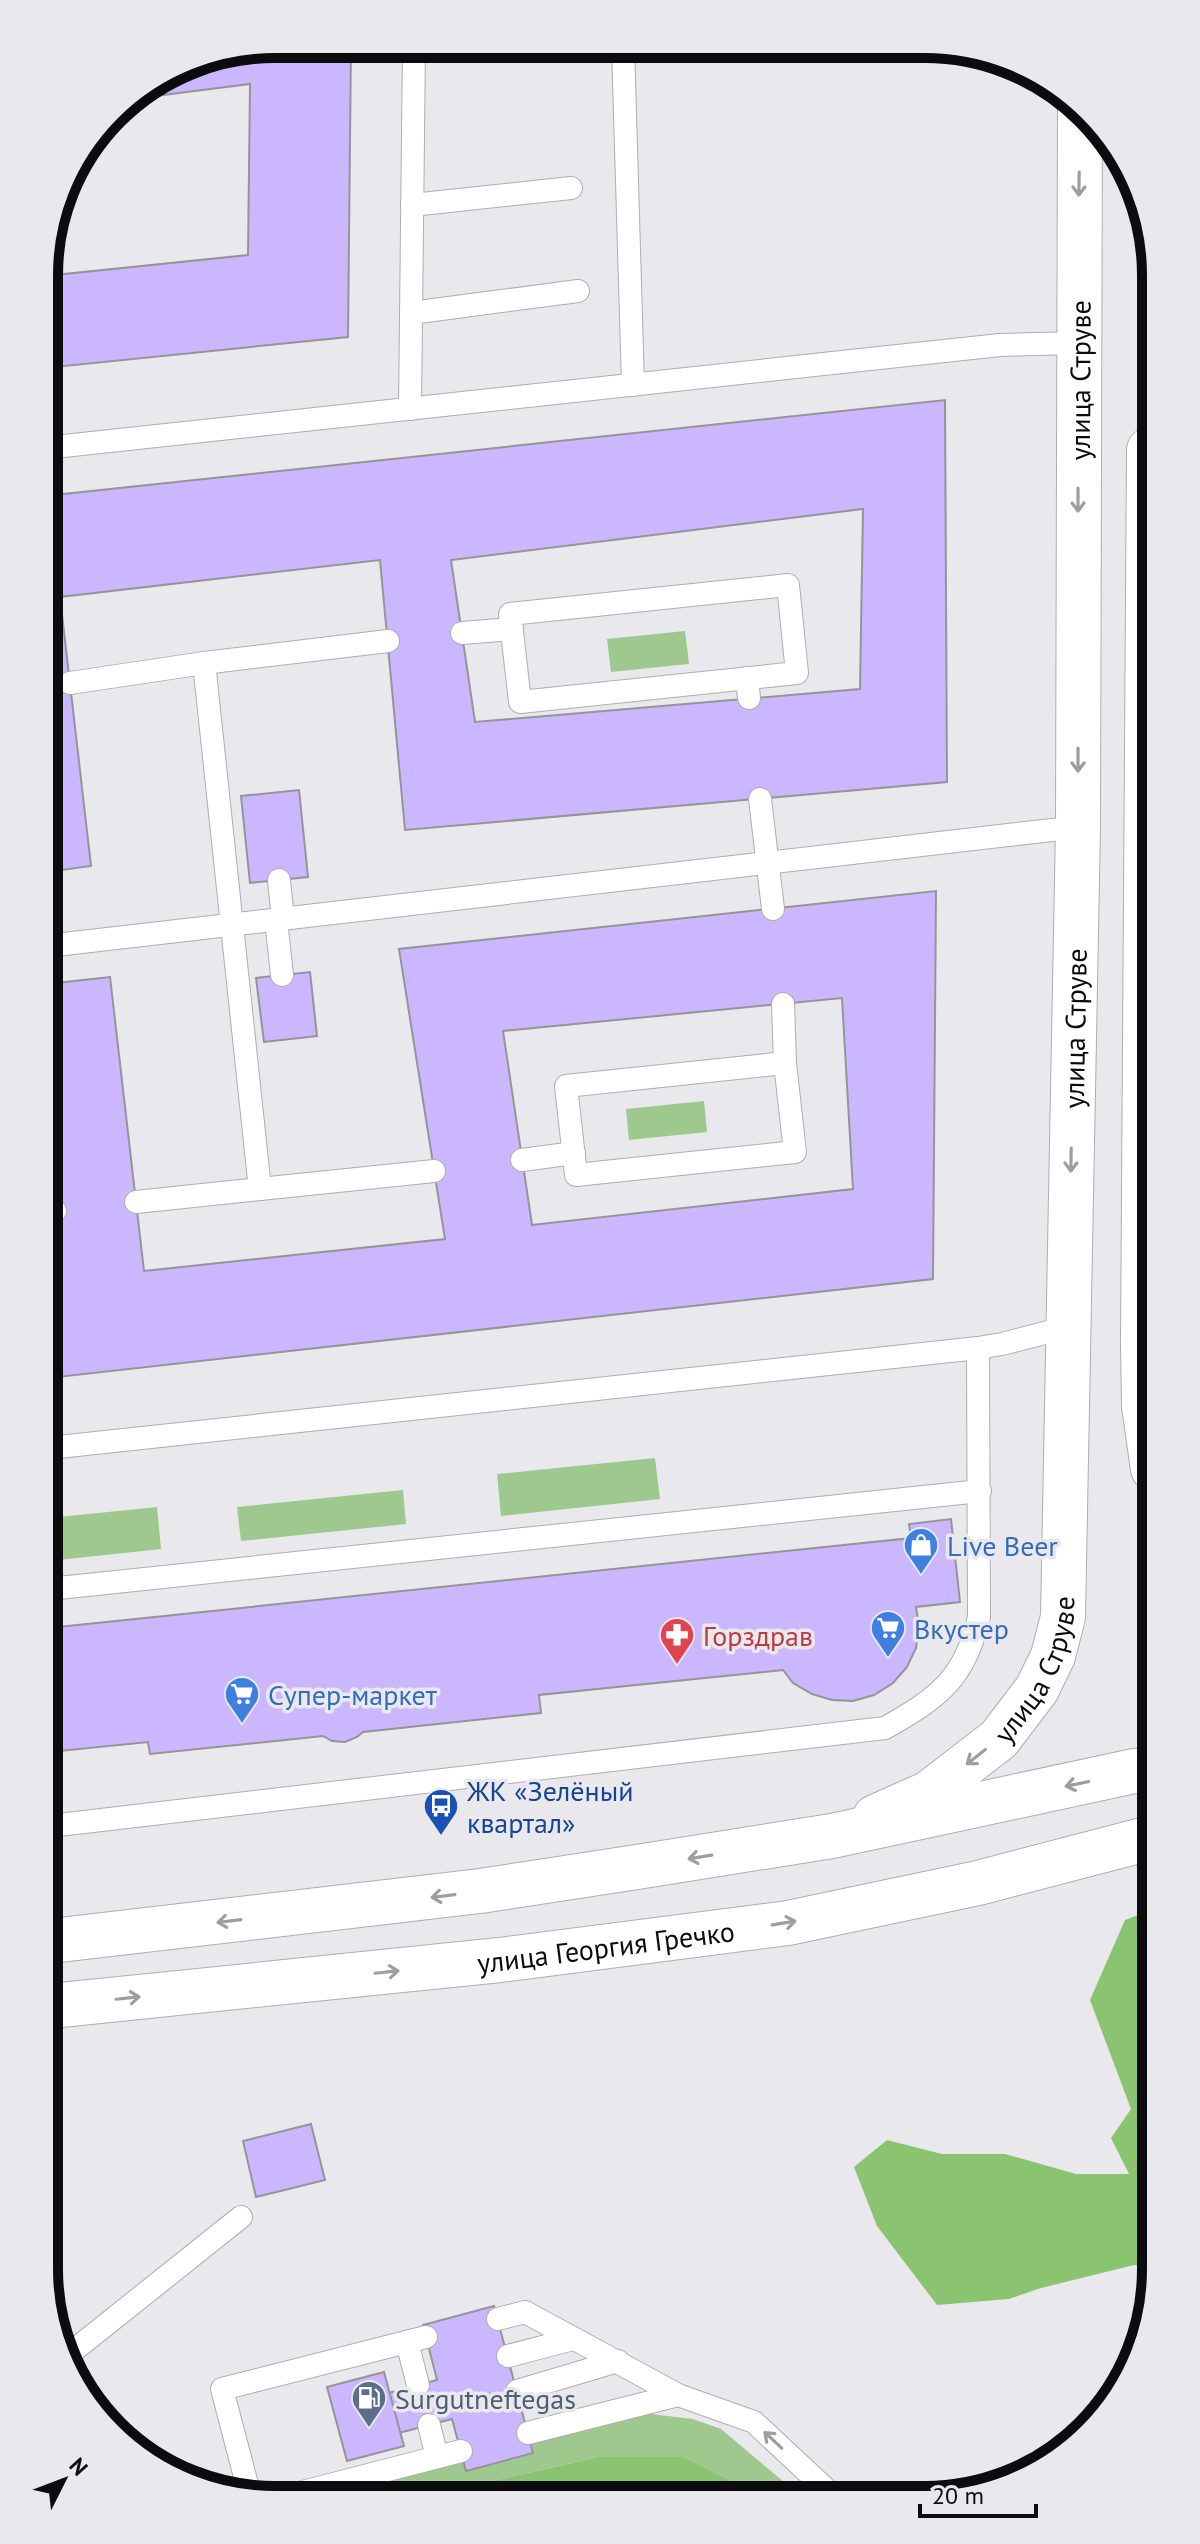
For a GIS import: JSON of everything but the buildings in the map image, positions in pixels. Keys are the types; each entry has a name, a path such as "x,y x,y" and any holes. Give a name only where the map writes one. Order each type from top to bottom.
{"street":[{"name":"улица Струве","path":"832,1836 929,1793 999,1739 1037,1689 1048,1667 1063,1617 1078,827 1080,124"},
{"path":"58,1940 480,1891 832,1836 1142,1771"},
{"name":"улица Георгия Гречко","path":"58,2005 500,1960 788,1923 978,1883 1142,1840"}],"lane":[{"path":"410,409 414,58"},
{"path":"623,58 633,385"},
{"path":"412,205 571,188"},
{"path":"411,313 578,291"},
{"path":"58,447 1000,345 1078,343"},
{"path":"788,585 797,673 748,688 520,702 512,629 510,614 788,585"},
{"path":"462,633 512,629"},
{"path":"70,683 388,641"},
{"path":"204,663 260,1189"},
{"path":"760,799 773,909"},
{"path":"58,945 1078,827"},
{"path":"279,880 282,975"},
{"path":"783,1004 785,1063 795,1152 576,1175 566,1086 785,1063"},
{"path":"522,1160 574,1153"},
{"path":"136,1202 434,1171"},
{"path":"58,1447 978,1348 1068,1327"},
{"path":"58,1825 885,1728 918,1710 939,1692 956,1675 973,1645 979,1617 978,1348"},
{"path":"58,1588 980,1491"},
{"path":"74,2350 241,2217"},
{"path":"498,2319 525,2312 678,2395 754,2422 823,2486"},
{"path":"508,2356 573,2339"},
{"path":"247,2484 222,2389 416,2340 424,2380"},
{"path":"517,2391 618,2361"},
{"path":"528,2433 678,2395"},
{"path":"429,2425 437,2457"},
{"path":"326,2486 461,2451"}],"green space":[{"path":"685,631 689,664 611,672 607,639"},
{"path":"704,1101 707,1132 629,1140 626,1109"},
{"path":"655,1458 660,1499 501,1516 497,1474"},
{"path":"403,1490 406,1524 241,1541 237,1507"},
{"path":"157,1507 161,1549 58,1560 58,1517"},
{"path":"1142,1914 1142,2266 1134,2265 1041,2288 1009,2299 937,2305 877,2226 854,2167 887,2140 942,2154 1005,2154 1076,2174 1129,2174 1111,2138 1131,2109 1090,2000 1125,1920"},
{"path":"643,2413 693,2419 721,2429 789,2486 736,2486 684,2457 598,2457 471,2486 369,2486"},
{"path":"598,2457 684,2457 736,2486 471,2486"}],"place":[{"name":"Live Beer","path":"921,1576"},
{"name":"Вкустер","path":"888,1659"},
{"name":"Горздрав","path":"677,1666"},
{"name":"Супер-маркет","path":"242,1725"},
{"name":"ЖК «Зелёный квартал»","path":"441,1837"},
{"name":"Surgutneftegas","path":"369,2429"}]}
